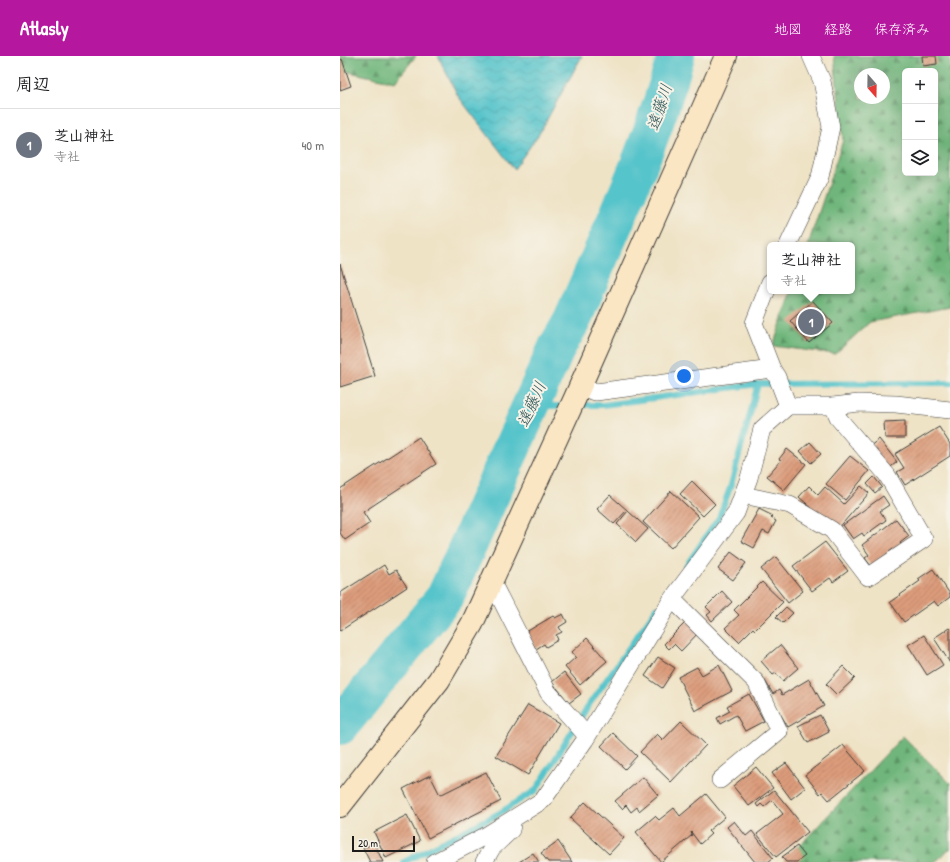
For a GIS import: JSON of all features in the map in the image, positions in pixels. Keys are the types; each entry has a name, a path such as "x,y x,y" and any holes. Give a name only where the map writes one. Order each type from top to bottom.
{"street":[{"path":"340,806 439,680 472,624 726,56"},
{"path":"789,242 820,177 831,127 822,81 811,56"},
{"path":"767,290 754,323 787,402"},
{"path":"579,387 596,392 774,373"},
{"path":"787,402 833,406 858,403 896,404 950,410"},
{"path":"436,862 487,835 543,800 588,736 672,600 736,513 749,478 762,429 787,402"},
{"path":"743,495 790,504 832,530 868,577 924,539 887,475 839,419 833,406"},
{"path":"492,582 548,692 588,736"},
{"path":"672,600 756,682 779,731 720,780"},
{"path":"484,862 492,848 511,830 513,819"}],"green space":[{"path":"340,56 416,56 395,82 340,70"},
{"path":"834,56 950,56 950,307 870,322 835,354 773,346 791,294 855,294 855,242 809,242 843,140"},
{"path":"903,736 950,783 950,849 935,862 784,862"}],"water":[{"path":"438,56 582,56 539,134 514,169 458,96"}],"building":[{"path":"922,56 936,56 937,64 923,66"},
{"path":"342,59 351,86 340,90 340,60"},
{"path":"340,264 375,376 340,387"},
{"path":"813,301 833,323 809,343 790,321"},
{"path":"905,421 905,438 885,438 884,422"},
{"path":"939,427 950,444 950,456 905,485 897,472 904,468 895,454"},
{"path":"419,437 436,464 363,512 370,523 345,540 340,533 340,489"},
{"path":"879,439 897,462 887,470 869,447"},
{"path":"810,442 821,454 811,463 800,451"},
{"path":"787,449 806,464 784,490 767,476 781,460 779,459"},
{"path":"850,456 869,471 845,500 826,484"},
{"path":"874,477 882,487 875,493 867,484"},
{"path":"692,481 715,504 703,516 680,494"},
{"path":"809,486 818,495 825,487 844,504 861,486 869,493 837,530 799,497"},
{"path":"671,491 699,517 671,548 643,522"},
{"path":"610,495 627,510 614,524 597,509"},
{"path":"883,496 889,505 880,511 886,520 864,536 862,533 853,539 843,525"},
{"path":"759,509 773,516 771,518 776,521 769,534 763,531 754,548 741,541"},
{"path":"628,511 648,529 636,542 617,524"},
{"path":"896,519 909,536 900,543 903,547 895,553 893,549 871,566 865,558 869,555 862,545"},
{"path":"825,542 848,571 833,582 830,578 812,591 793,566"},
{"path":"731,552 746,563 733,580 718,569"},
{"path":"776,557 803,591 788,603 761,569"},
{"path":"384,565 389,574 396,570 407,587 340,631 340,593"},
{"path":"933,569 950,594 950,597 938,606 934,601 904,622 890,602 920,581 918,579"},
{"path":"762,582 783,602 755,630 753,628 739,642 725,628 739,615 734,610"},
{"path":"722,591 732,602 712,621 707,615 711,612 706,607"},
{"path":"786,607 793,613 783,623 776,617"},
{"path":"563,614 567,622 559,627 562,632 556,635 558,640 546,647 544,644 536,649 526,632 553,616 555,618"},
{"path":"688,620 700,631 681,651 674,644 669,649 664,644"},
{"path":"949,628 950,629 950,663 934,638"},
{"path":"924,635 943,665 927,675 908,645"},
{"path":"587,638 607,661 580,685 565,667 576,657 572,652"},
{"path":"780,645 798,668 783,681 776,673 773,675 761,661"},
{"path":"658,657 675,668 662,688 645,676"},
{"path":"719,665 732,691 695,711 678,677 697,667 702,675"},
{"path":"843,666 855,678 837,695 826,684"},
{"path":"564,672 581,694 569,703 557,688 553,690 556,687 552,682"},
{"path":"763,677 773,694 779,690 782,695 809,679 824,706 788,727 760,679"},
{"path":"749,694 764,721 745,731 736,715 720,724 717,718 730,711 727,706"},
{"path":"528,705 559,723 528,775 496,756"},
{"path":"820,715 829,732 808,743 798,726"},
{"path":"681,721 706,745 671,782 640,752 657,734 663,740"},
{"path":"613,733 637,756 625,769 601,746"},
{"path":"843,745 865,771 829,800 822,792 820,794 805,775"},
{"path":"786,763 805,788 791,799 772,773"},
{"path":"756,767 773,788 749,806 733,786"},
{"path":"486,772 501,801 428,838 403,789 430,775 440,795"},
{"path":"643,777 658,795 639,811 637,807 631,812 626,805 622,809 615,801"},
{"path":"774,790 808,832 776,857 757,834 783,814 772,800 764,807 761,804 758,807 756,804"},
{"path":"706,794 725,817 708,831 711,834 700,844 691,832 692,835 661,862 636,832 655,816 659,820 674,808 680,816"},
{"path":"585,802 624,838 609,854 570,818"},
{"path":"407,815 420,841 386,858 374,832"},
{"path":"734,821 746,836 752,831 773,858 768,862 755,862 727,827"},
{"path":"558,841 572,862 548,862 541,853"},
{"path":"374,843 383,862 370,862 363,848"},
{"path":"797,846 805,856 797,862 786,862 782,857"},
{"path":"533,853 539,862 519,862"}],"waterway":[{"name":"遠藤川","path":"340,726 445,597 558,345 572,321 615,223 642,157 666,90 676,56"},
{"path":"577,405 603,405 758,384 950,383"},
{"path":"686,566 719,518 731,485 758,384"},
{"path":"530,406 566,406"},
{"path":"404,862 498,814 536,790 588,706 657,608"}],"place":[{"name":"芝山神社","path":"811,322"}]}
